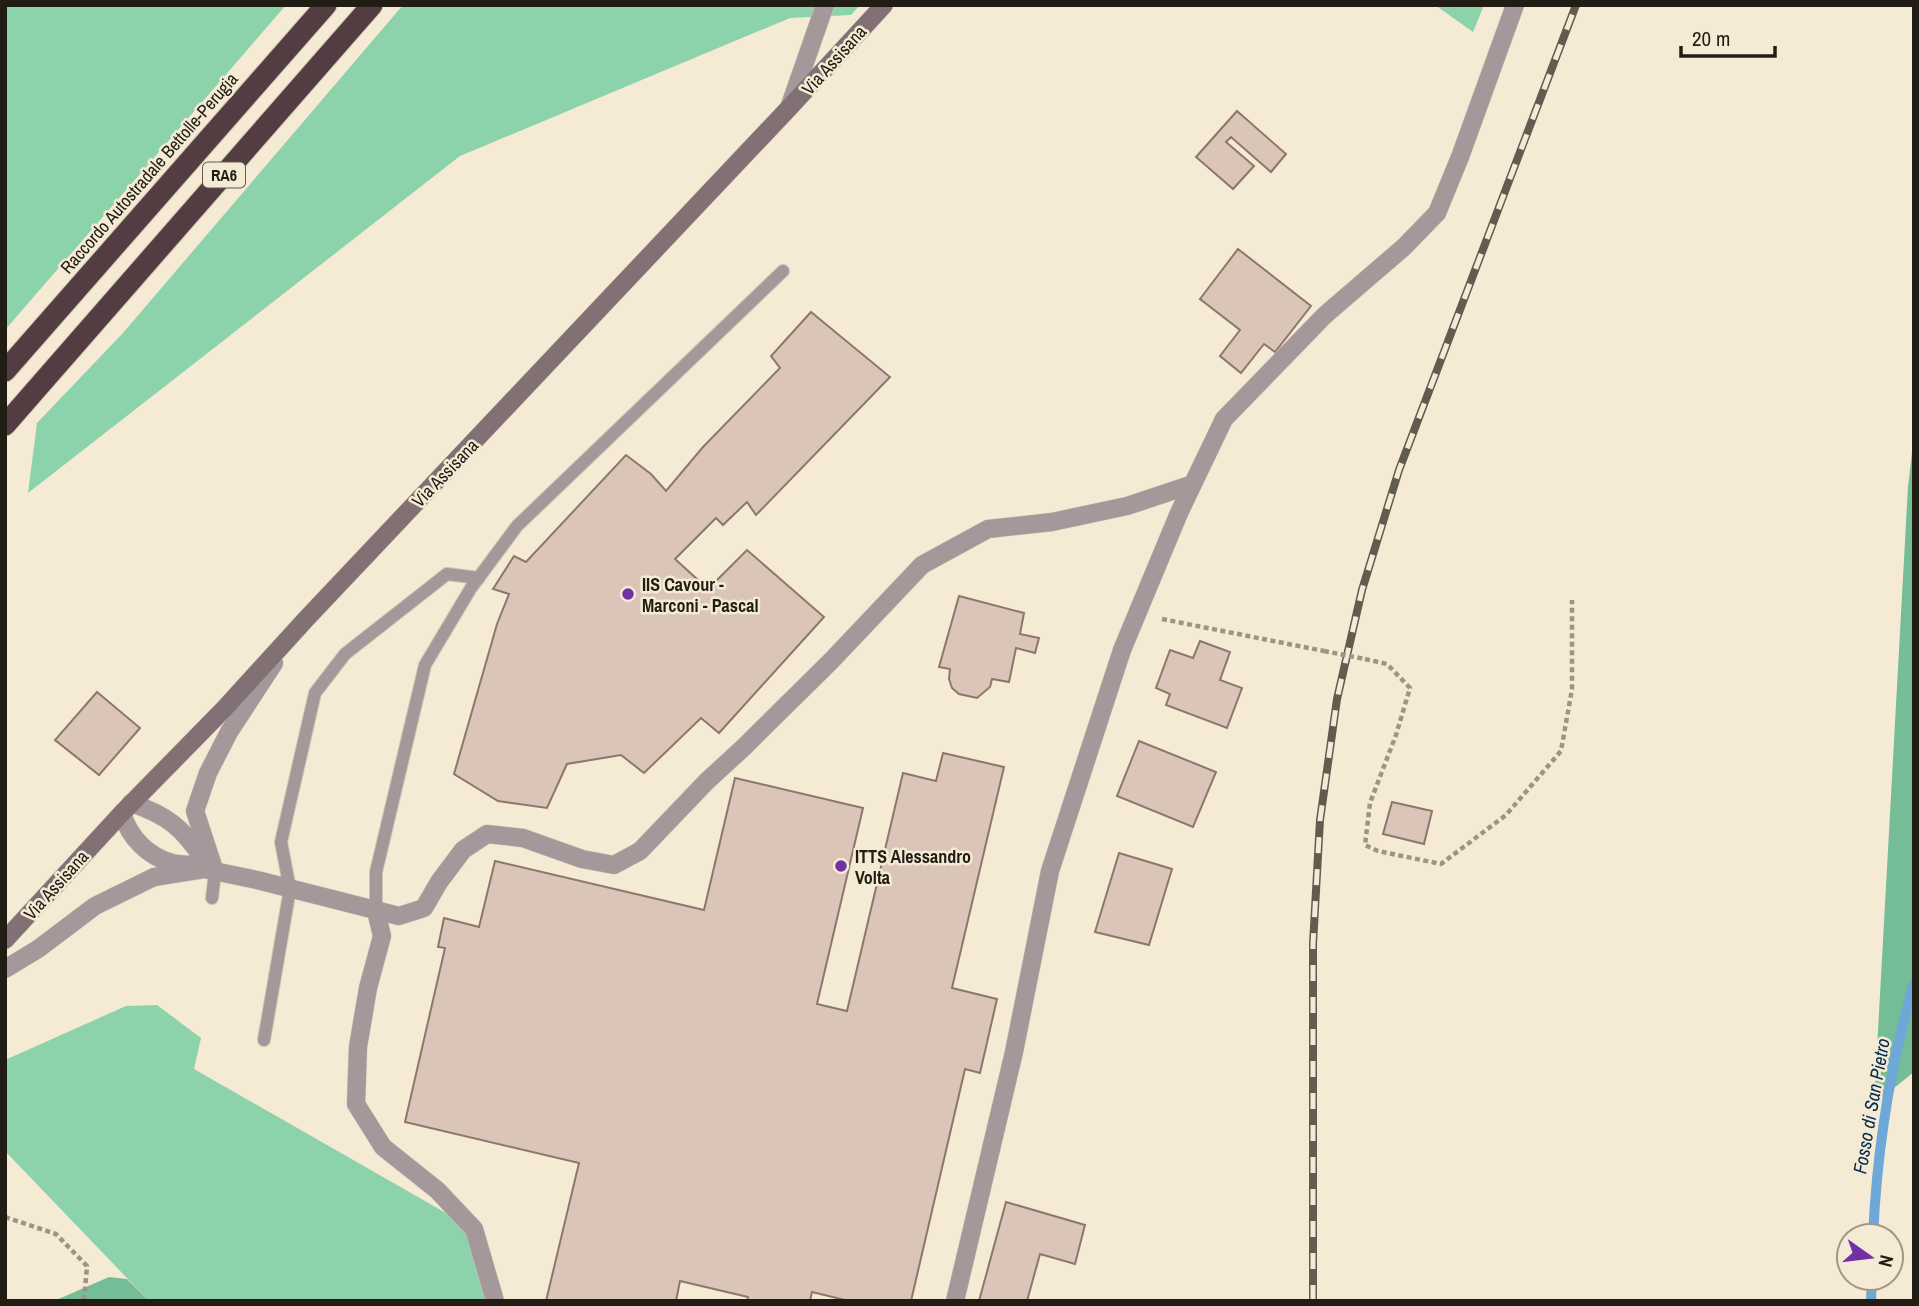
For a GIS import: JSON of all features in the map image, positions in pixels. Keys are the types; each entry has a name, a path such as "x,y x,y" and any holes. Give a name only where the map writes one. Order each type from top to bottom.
{"highway":[{"name":"Raccordo Autostradale Bettolle-Perugia","path":"5,371 326,5"},
{"name":"RA6","path":"5,425 372,5"}],"main road":[{"name":"Via Assisana","path":"5,940 884,5"}],"street":[{"path":"789,108 825,5"},
{"path":"955,1301 1014,1052 1050,871 1122,650 1193,484 1224,419 1325,315 1404,247 1437,213 1515,5"},
{"path":"5,969 38,949 95,906 153,877 204,869 399,916 424,908 463,850 487,834 523,838 582,859 614,865 640,851 707,781 831,661 922,565 988,529 1052,522 1127,506 1193,484"},
{"path":"215,872 195,811 208,773 253,693 307,618"},
{"path":"127,808 167,819 188,835 215,872 156,856 141,845 127,828 127,808"},
{"path":"376,911 382,936 368,988 358,1047 356,1104 383,1147 437,1190 474,1229 495,1301"}],"lane":[{"path":"376,911 376,872 425,665 479,578 517,526 783,271"},
{"path":"264,1040 290,888 281,842 315,693 345,653 447,574 479,578"},
{"path":"212,898 215,872"}],"path":[{"path":"1137,614 1387,664 1410,688 1396,735 1370,803 1365,845 1378,851 1441,864 1506,815 1560,751 1572,689 1572,600"},
{"path":"5,1217 56,1234 87,1266 84,1301"}],"green space":[{"path":"5,5 286,5 5,330"},
{"path":"403,5 860,5 851,15 790,18 460,156 28,493 37,423 123,333"},
{"path":"1435,5 1484,5 1473,32"},
{"path":"1914,435 1914,1072 1874,1104 1908,487"},
{"path":"157,1005 201,1038 194,1069 474,1229 491,1301 149,1301 5,1151 5,1060 126,1006"},
{"path":"109,1277 127,1279 149,1301 54,1301"}],"building":[{"path":"1237,111 1286,154 1271,172 1231,137 1226,142 1254,166 1233,189 1196,157"},
{"path":"1238,249 1311,306 1275,352 1264,344 1241,373 1220,356 1240,330 1200,299"},
{"path":"811,312 890,377 756,515 747,502 723,525 716,518 675,559 708,589 747,550 824,617 719,733 701,718 644,773 621,755 567,764 547,808 498,801 454,774 497,624 509,594 493,589 514,556 526,562 626,455 651,474 666,491 703,447 780,368 771,356"},
{"path":"959,596 1024,613 1020,634 1039,638 1035,653 1016,648 1009,682 992,679 990,687 977,698 959,694 952,688 950,669 939,667"},
{"path":"1200,641 1230,652 1220,680 1242,688 1227,728 1166,705 1170,694 1156,688 1170,650 1193,658"},
{"path":"97,692 140,728 99,775 55,740"},
{"path":"1139,741 1216,772 1193,827 1117,796"},
{"path":"943,753 1004,767 952,988 997,999 980,1073 965,1069 911,1301 849,1301 812,1292 810,1301 747,1301 748,1297 680,1281 676,1301 546,1301 579,1163 405,1122 445,948 438,947 444,918 479,927 495,861 704,910 735,778 863,808 817,1004 847,1011 903,773 936,781"},
{"path":"1392,802 1432,811 1424,844 1383,834"},
{"path":"1119,853 1172,869 1149,945 1095,932"},
{"path":"1006,1202 1085,1225 1075,1264 1040,1254 1027,1301 979,1301"}],"waterway":[{"name":"Fosso di San Pietro","path":"1874,1222 1886,1108 1914,983"},
{"name":"Fosso di San Pietro","path":"1871,1292 1871,1301"}],"railway":[{"path":"1313,1301 1313,944 1320,820 1337,699 1362,590 1399,470 1576,5"}],"place":[{"name":"IIS Cavour - Marconi - Pascal","path":"628,594"},
{"name":"ITTS Alessandro Volta","path":"841,866"}]}
